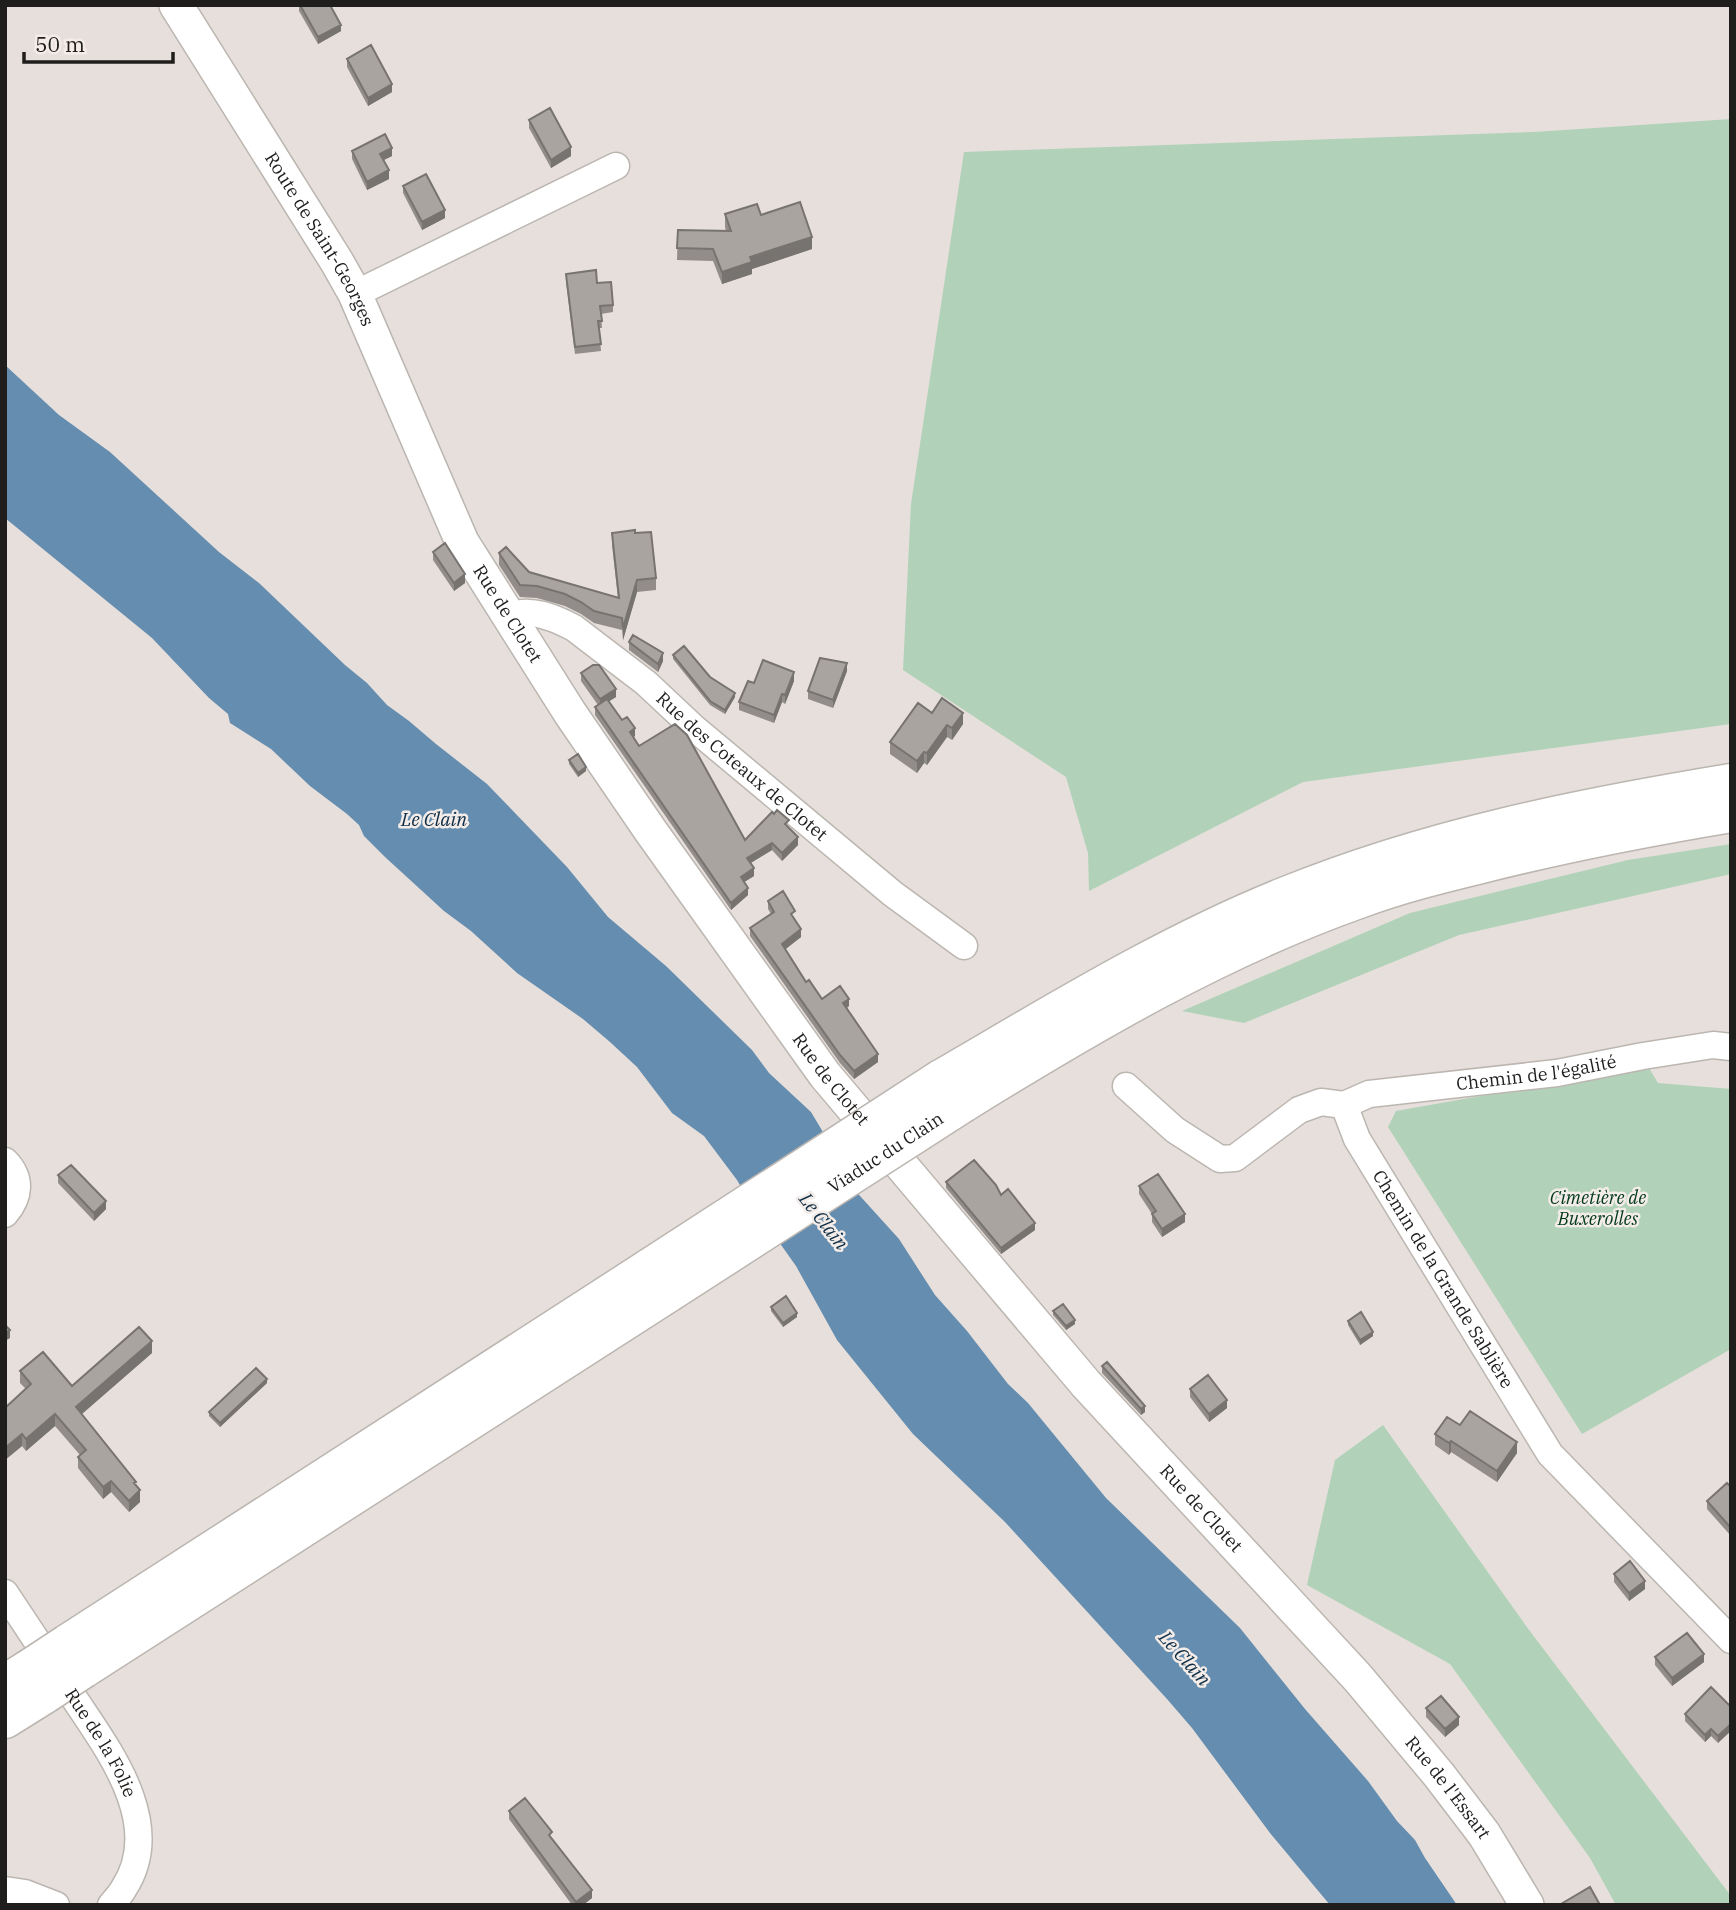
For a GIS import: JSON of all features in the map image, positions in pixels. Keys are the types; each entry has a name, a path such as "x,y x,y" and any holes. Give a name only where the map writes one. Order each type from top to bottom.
{"highway":[{"path":"952,1091 1144,963 1287,895 1408,853 1545,816 1731,783"},
{"path":"952,1091 1075,1035 1253,941 1359,898 1427,877 1552,846 1731,813"},
{"name":"Viaduc du Clain","path":"5,1719 26,1682 75,1657 952,1091"}],"main road":[{"name":"Route de Saint-Georges","path":"176,5 355,294 437,486"},
{"name":"Rue de Clotet","path":"437,486 462,542 570,713 642,820 825,1075 1086,1384 1358,1678"},
{"name":"Rue de l'Essart","path":"1358,1678 1484,1834 1527,1905"}],"street":[{"path":"355,294 616,166"},
{"name":"Rue des Coteaux de Clotet","path":"510,616 519,612 532,613 574,628 646,683 694,728 893,894 964,946"},
{"name":"Chemin de l'égalité","path":"1344,1105 1369,1094 1557,1073 1713,1045 1731,1047"},
{"path":"1126,1086 1175,1130 1220,1158 1235,1158 1299,1110 1321,1102 1344,1105"},
{"name":"Chemin de la Grande Sablière","path":"1344,1105 1357,1139 1550,1454 1731,1640"},
{"path":"5,1161 15,1174 18,1193 5,1214"},
{"name":"Rue de la Folie","path":"5,1593 112,1756 133,1800 138,1846 134,1866 126,1886 111,1905"},
{"path":"5,1890 25,1893 56,1905"}],"green space":[{"path":"1731,119 1731,724 1303,782 1089,891 1088,853 1066,777 903,670 911,504 964,152 1534,132"},
{"path":"1731,844 1731,874 1459,935 1244,1023 1182,1011 1410,913 1628,860"},
{"name":"Cimetière de Buxerolles","path":"1646,1063 1658,1083 1731,1089 1731,1349 1582,1434 1388,1127 1396,1111 1549,1084"},
{"path":"1383,1425 1529,1630 1731,1896 1731,1905 1616,1905 1590,1858 1450,1664 1307,1585 1335,1460"}],"water":[{"name":"Le Clain","path":"5,365 59,415 110,452 219,552 259,583 367,683 387,705 487,784 567,867 608,917 666,966 752,1050 769,1073 811,1112 842,1164 851,1186 899,1239 935,1295 1106,1498 1240,1628 1415,1840 1457,1905 1330,1905 1270,1833 1192,1728 1167,1699 1005,1522 913,1434 837,1340 796,1266 704,1136 672,1113 637,1067 610,1042 583,1019 517,973 471,931 444,911 364,836 359,825 347,814 310,786 271,749 230,723 228,714 209,698 152,638 5,518"}],"building":[{"path":"300,5 330,5 341,25 318,37"},
{"path":"371,45 392,84 368,98 347,59"},
{"path":"550,108 571,147 551,160 529,120"},
{"path":"385,134 392,148 380,154 389,170 367,182 352,151"},
{"path":"426,174 445,210 422,222 403,186"},
{"path":"800,202 812,237 750,257 752,262 722,272 713,249 677,248 678,230 731,231 725,214 757,204 761,215"},
{"path":"596,270 597,283 611,282 613,305 600,306 602,321 598,321 601,344 575,347 566,274"},
{"path":"635,530 635,533 651,532 656,578 637,580 623,628 622,618 594,611 565,594 537,586 520,585 499,553 506,547 529,572 619,598 612,533"},
{"path":"445,543 465,574 454,583 433,552"},
{"path":"633,635 663,653 658,664 629,642"},
{"path":"684,646 710,677 735,693 725,710 710,701 673,655"},
{"path":"820,658 847,663 833,700 808,691"},
{"path":"763,660 794,672 774,715 739,702 748,681 754,683"},
{"path":"593,665 599,665 616,689 600,699 581,673"},
{"path":"942,698 963,713 952,728 947,725 927,753 924,752 917,761 890,742 918,703 932,713"},
{"path":"607,699 622,720 627,717 635,728 630,732 639,746 675,724 687,735 745,840 772,812 774,814 777,810 789,820 785,824 798,837 782,853 772,843 747,858 754,868 741,877 748,888 731,903 595,707"},
{"path":"578,754 586,767 578,773 569,760"},
{"path":"783,891 795,911 791,914 801,929 782,944 806,982 809,980 822,999 840,986 849,999 843,1003 878,1054 854,1071 750,928 774,912 768,901"},
{"path":"974,1160 996,1185 1001,1195 1008,1189 1035,1223 1001,1248 946,1182"},
{"path":"71,1165 106,1201 94,1213 58,1175"},
{"path":"1158,1174 1185,1214 1162,1229 1152,1214 1156,1211 1139,1186"},
{"path":"786,1296 797,1313 783,1323 771,1307"},
{"path":"1063,1304 1075,1320 1066,1326 1053,1311"},
{"path":"1361,1312 1373,1332 1360,1340 1348,1321"},
{"path":"139,1327 152,1341 76,1407 136,1482 134,1483 140,1490 129,1501 111,1481 103,1487 78,1457 86,1450 55,1414 26,1439 22,1434 5,1448 5,1408 31,1384 20,1371 43,1352 72,1386"},
{"path":"1107,1362 1145,1406 1141,1409 1102,1366"},
{"path":"256,1368 267,1379 220,1423 209,1412"},
{"path":"1208,1375 1227,1400 1209,1414 1190,1389"},
{"path":"1470,1411 1517,1442 1497,1471 1451,1441 1449,1443 1435,1434 1447,1417 1460,1425"},
{"path":"1727,1483 1731,1487 1731,1528 1707,1501"},
{"path":"1630,1561 1645,1581 1629,1593 1614,1574"},
{"path":"1687,1633 1704,1654 1672,1678 1655,1657"},
{"path":"1711,1687 1731,1707 1731,1724 1718,1736 1711,1729 1705,1735 1685,1714"},
{"path":"1441,1696 1459,1717 1445,1729 1426,1708"},
{"path":"525,1798 552,1832 549,1835 592,1890 576,1902 509,1811"},
{"path":"1590,1887 1600,1905 1561,1905 1561,1904"}]}
